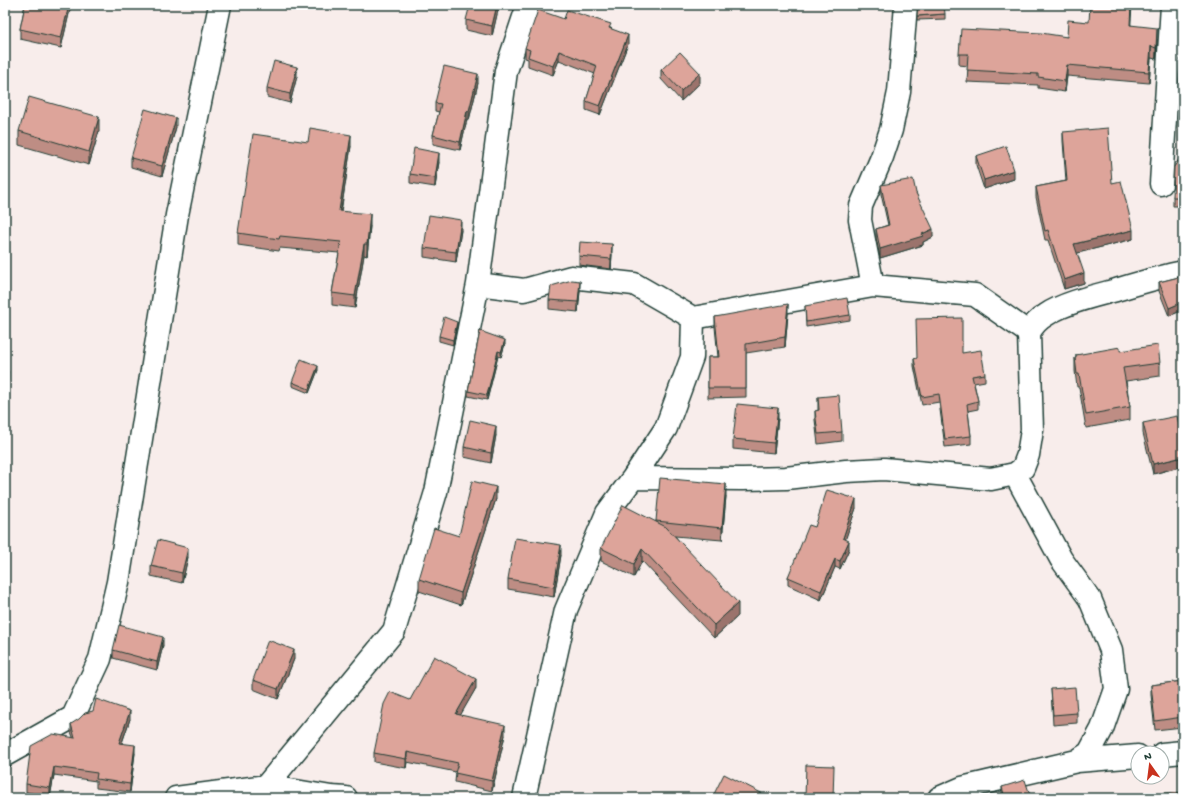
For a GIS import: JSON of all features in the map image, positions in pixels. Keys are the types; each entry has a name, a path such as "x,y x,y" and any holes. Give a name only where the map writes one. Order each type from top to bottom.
{"street":[{"path":"5,755 73,716 100,659 118,582 178,215 220,5"},
{"path":"266,786 394,631 436,492 478,284 506,71 528,5"},
{"path":"873,286 860,220 860,209 882,157 891,130 899,92 906,5"},
{"path":"1161,184 1172,5"},
{"path":"633,478 786,478 846,470 884,469 991,479 1015,474 1023,468 1028,455 1032,430 1029,332 1037,322 1054,310 1086,298 1183,272"},
{"path":"478,284 524,290 571,277 634,284 693,318 873,286 975,295 1029,332"},
{"path":"524,798 566,610 607,514 666,428 692,357 693,318"},
{"path":"1015,474 1061,559 1090,599 1112,650 1116,689 1098,735 1089,753 1077,761"},
{"path":"1170,753 1183,752"},
{"path":"940,798 962,788 1077,761 1130,757"},
{"path":"176,798 266,786 336,798"}],"building":[{"path":"25,5 69,5 61,38 20,29"},
{"path":"470,5 497,5 492,26 466,20"},
{"path":"918,5 944,5 945,14 917,16"},
{"path":"1090,5 1131,5 1130,25 1157,28 1156,48 1151,46 1149,72 1067,65 1065,81 1038,77 1038,74 967,70 968,54 959,54 961,29 1041,33 1067,37 1068,20 1089,22"},
{"path":"538,10 564,19 567,10 611,24 609,28 628,35 600,106 586,101 597,66 559,51 553,66 528,57 530,50 525,48"},
{"path":"1183,13 1183,56 1181,56"},
{"path":"680,52 700,73 681,91 661,70"},
{"path":"274,61 297,67 290,94 267,88"},
{"path":"444,66 478,74 460,142 433,135 441,104 435,103"},
{"path":"29,97 99,117 89,152 19,131"},
{"path":"145,109 176,118 162,166 131,158"},
{"path":"310,128 351,135 339,211 370,214 367,244 364,244 355,296 332,293 341,242 280,236 279,239 238,233 253,134 308,142"},
{"path":"1108,128 1112,183 1121,181 1133,230 1074,244 1084,273 1064,280 1048,230 1045,231 1036,187 1067,181 1063,132"},
{"path":"1006,146 1014,170 984,180 976,156"},
{"path":"414,148 439,153 435,178 410,174"},
{"path":"1183,153 1183,197 1173,197 1174,167"},
{"path":"913,179 916,193 933,229 922,234 923,236 880,249 876,229 889,225 881,185"},
{"path":"429,215 461,220 456,252 424,248"},
{"path":"580,242 612,244 611,259 579,256"},
{"path":"1183,276 1183,302 1169,308 1159,282"},
{"path":"572,280 580,281 578,302 549,300 551,286"},
{"path":"847,298 850,315 806,322 805,306"},
{"path":"788,304 785,337 746,344 746,388 708,388 708,357 719,357 715,317"},
{"path":"444,317 457,322 453,340 439,336"},
{"path":"962,318 962,353 981,350 985,374 972,376 978,401 967,404 971,436 945,439 939,394 922,397 914,359 917,358 916,319"},
{"path":"480,331 505,340 501,352 498,351 487,395 468,391"},
{"path":"1158,345 1160,363 1123,368 1130,407 1086,415 1079,374 1077,374 1076,355 1120,347 1120,351"},
{"path":"301,359 318,366 309,389 292,382"},
{"path":"5,370 8,371 5,390"},
{"path":"839,395 842,432 818,434 815,411 819,410 818,397"},
{"path":"737,404 778,408 774,443 733,439"},
{"path":"1177,416 1183,442 1183,457 1153,464 1143,423"},
{"path":"470,420 496,426 491,453 464,447"},
{"path":"660,478 726,484 722,528 656,521"},
{"path":"472,481 496,487 461,593 419,579 434,528 459,536"},
{"path":"827,490 856,499 843,538 849,541 840,561 835,559 821,591 788,577 809,525 815,527"},
{"path":"623,505 666,527 738,603 714,625 642,549 634,564 601,548"},
{"path":"515,538 561,545 554,587 508,579"},
{"path":"158,540 188,548 182,573 151,566"},
{"path":"119,625 163,637 157,662 113,650"},
{"path":"268,640 294,650 278,689 253,680"},
{"path":"434,656 476,679 456,714 505,725 492,781 455,773 458,763 407,752 406,759 374,753 384,704 390,692 410,700"},
{"path":"1183,681 1183,717 1155,721 1151,685"},
{"path":"1075,687 1077,713 1053,715 1051,689"},
{"path":"96,699 130,711 119,743 135,745 130,784 96,779 97,773 54,767 50,788 26,784 31,746 53,734 75,738 71,724 85,713 93,711"},
{"path":"806,765 834,766 833,798 805,798"},
{"path":"724,774 771,798 712,798"},
{"path":"1025,780 1031,798 1005,798 1002,787"},
{"path":"1183,792 1183,798 1116,798 1116,797"}]}
